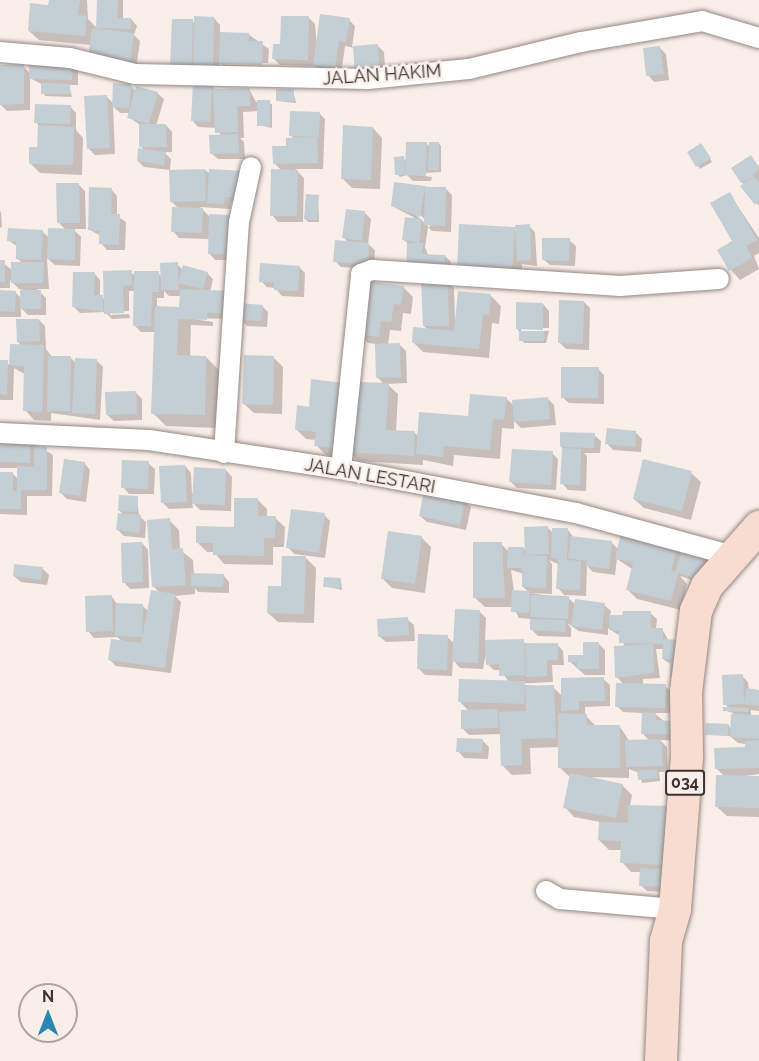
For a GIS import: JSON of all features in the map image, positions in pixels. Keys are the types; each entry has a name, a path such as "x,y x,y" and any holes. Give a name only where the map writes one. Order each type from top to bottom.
{"main road":[{"name":"034","path":"660,1061 666,941 675,909 687,757 690,642 696,611 707,586 759,527"}],"street":[{"name":"JALAN HAKIM","path":"0,52 70,58 135,74 368,80 469,69 582,42 702,21 759,38"},
{"path":"224,453 239,222 251,167"},
{"path":"341,469 361,274 372,270 620,286 719,279"},
{"name":"JALAN LESTARI","path":"0,433 149,440 341,469 576,513 733,556"},
{"path":"546,891 560,899 675,909"}],"building":[{"path":"49,0 80,0 78,15 87,16 85,36 28,31 30,3 48,5"},
{"path":"97,0 118,0 117,18 131,18 131,29 96,28"},
{"path":"320,14 350,18 346,42 339,41 335,69 313,66"},
{"path":"194,16 214,17 213,67 193,67"},
{"path":"281,16 309,16 308,60 272,59 273,44 280,44"},
{"path":"172,19 193,19 192,67 170,66"},
{"path":"92,28 134,33 130,63 88,58"},
{"path":"220,32 249,33 249,41 263,41 262,65 219,64"},
{"path":"378,44 380,75 355,77 353,46"},
{"path":"660,46 664,74 646,76 643,48"},
{"path":"29,60 72,62 72,80 29,79"},
{"path":"24,64 24,104 0,105 0,65"},
{"path":"193,82 212,84 210,122 191,121"},
{"path":"41,83 70,84 70,94 41,94"},
{"path":"113,83 131,84 129,108 112,107"},
{"path":"136,86 158,92 149,124 127,118"},
{"path":"250,88 250,106 237,106 238,132 215,133 213,89"},
{"path":"276,89 294,89 294,101 276,101"},
{"path":"107,95 110,148 87,149 84,96"},
{"path":"257,100 270,100 270,126 257,126"},
{"path":"35,104 71,105 70,124 34,123"},
{"path":"290,111 320,112 319,137 289,136"},
{"path":"139,124 166,124 167,147 139,147"},
{"path":"38,125 74,127 73,165 29,164 29,147 37,147"},
{"path":"343,125 373,127 371,180 341,179"},
{"path":"238,134 239,153 210,154 209,135"},
{"path":"317,137 318,163 273,164 272,146 286,146 286,138"},
{"path":"406,142 427,142 426,176 405,175"},
{"path":"429,142 439,142 439,170 428,170"},
{"path":"701,143 711,158 696,167 687,152"},
{"path":"138,148 166,152 164,165 137,161"},
{"path":"751,155 759,168 753,176 759,183 759,201 755,205 740,186 751,178 741,183 731,168"},
{"path":"404,156 405,175 395,175 394,157"},
{"path":"205,169 206,201 170,202 169,170"},
{"path":"209,169 244,171 243,198 225,197 224,204 207,203"},
{"path":"271,169 298,170 297,216 270,216"},
{"path":"394,182 425,186 420,217 391,206"},
{"path":"56,183 79,183 80,223 57,223"},
{"path":"89,187 112,188 111,214 120,214 119,245 99,244 99,231 88,230"},
{"path":"425,187 446,187 445,226 424,225"},
{"path":"730,192 757,240 746,246 752,258 729,271 717,250 732,241 710,203"},
{"path":"306,194 319,195 317,220 304,219"},
{"path":"172,207 203,208 202,233 171,232"},
{"path":"346,209 365,211 362,241 342,238"},
{"path":"209,214 232,215 231,254 208,254"},
{"path":"405,217 422,219 419,243 402,240"},
{"path":"459,224 515,227 512,273 457,271"},
{"path":"530,224 531,260 517,261 515,225"},
{"path":"8,228 43,230 41,260 16,259 16,242 7,241"},
{"path":"48,228 75,229 75,260 47,259"},
{"path":"542,238 570,238 569,261 542,260"},
{"path":"335,240 369,243 368,264 333,262"},
{"path":"407,243 423,243 422,254 445,255 444,273 406,272"},
{"path":"0,260 5,260 5,282 0,282"},
{"path":"11,262 44,262 43,283 11,283"},
{"path":"178,262 178,282 183,265 208,272 203,289 178,283 179,290 161,290 160,263"},
{"path":"260,263 300,266 298,291 274,290 274,282 259,282"},
{"path":"132,270 132,285 123,286 124,313 104,314 103,271"},
{"path":"134,271 159,271 159,292 152,292 151,326 133,326"},
{"path":"73,272 95,272 94,295 103,295 103,312 72,307"},
{"path":"364,281 404,286 401,305 394,304 391,322 381,321 379,337 357,334"},
{"path":"421,281 448,281 449,326 423,326"},
{"path":"180,289 231,291 230,314 207,313 207,320 178,319 177,355 206,356 205,415 151,414 155,306 179,307"},
{"path":"0,290 16,291 15,312 0,311"},
{"path":"20,290 41,290 41,309 20,309"},
{"path":"458,291 491,294 489,315 483,314 479,349 412,343 413,327 454,331"},
{"path":"559,300 584,301 583,344 558,343"},
{"path":"516,302 543,303 543,330 516,329"},
{"path":"240,303 263,305 261,321 239,320"},
{"path":"16,319 39,319 40,341 17,342"},
{"path":"519,331 544,331 544,341 519,341"},
{"path":"400,343 401,377 376,378 375,344"},
{"path":"10,344 44,345 42,412 23,411 24,366 9,365"},
{"path":"244,355 274,356 273,405 242,404"},
{"path":"48,356 71,356 70,411 47,411"},
{"path":"75,358 97,359 95,414 72,413"},
{"path":"0,360 8,360 7,395 0,394"},
{"path":"561,367 599,367 598,398 561,398"},
{"path":"311,379 344,383 337,448 314,446 316,432 295,430 297,405 309,407"},
{"path":"359,382 389,383 386,430 415,431 414,456 347,452 348,429 356,430"},
{"path":"136,391 137,414 106,415 105,392"},
{"path":"470,394 507,397 504,420 493,419 490,450 444,446 443,457 416,454 419,412 468,416"},
{"path":"548,397 550,419 514,422 512,400"},
{"path":"607,428 636,431 635,447 605,444"},
{"path":"560,432 595,433 594,448 560,447"},
{"path":"0,439 30,440 30,463 0,462"},
{"path":"34,447 47,447 47,490 21,490 21,509 0,509 0,472 13,472 13,491 17,491 17,466 34,467"},
{"path":"562,448 581,449 580,485 560,484"},
{"path":"512,449 553,451 551,485 509,482"},
{"path":"64,459 85,462 80,496 59,493"},
{"path":"643,459 692,471 682,511 633,499"},
{"path":"122,460 149,461 148,489 121,488"},
{"path":"185,465 187,502 161,503 159,466"},
{"path":"194,467 226,469 225,505 192,504"},
{"path":"424,491 465,499 460,525 419,516"},
{"path":"119,495 138,496 137,512 118,511"},
{"path":"234,498 258,498 258,516 276,516 275,538 264,538 264,556 213,555 213,543 196,543 196,526 234,527"},
{"path":"291,509 325,513 319,553 286,548"},
{"path":"118,513 141,515 139,533 116,530"},
{"path":"170,518 172,549 183,548 186,585 152,587 147,520"},
{"path":"548,526 549,554 525,555 524,527"},
{"path":"552,528 568,528 567,560 581,561 580,590 556,589 558,559 551,558"},
{"path":"388,531 422,536 415,584 381,579"},
{"path":"621,533 678,546 671,571 675,572 683,548 711,556 704,581 678,573 671,601 626,590 633,563 615,558"},
{"path":"571,536 612,541 609,569 585,566 587,561 568,558"},
{"path":"142,542 143,582 122,583 121,543"},
{"path":"473,542 502,542 505,598 473,598"},
{"path":"508,547 524,547 523,555 547,556 546,588 522,587 522,568 507,568"},
{"path":"282,556 306,556 304,614 267,613 268,586 281,586"},
{"path":"14,564 43,567 41,580 13,576"},
{"path":"191,573 224,574 223,587 191,586"},
{"path":"324,577 341,578 340,588 323,587"},
{"path":"151,590 175,594 165,668 108,660 111,639 141,643"},
{"path":"512,590 530,591 529,613 511,612"},
{"path":"112,595 113,631 86,632 85,596"},
{"path":"531,595 569,596 568,619 530,617"},
{"path":"575,599 605,603 602,630 571,626"},
{"path":"116,603 143,604 142,637 115,636"},
{"path":"455,609 480,610 478,663 452,662"},
{"path":"623,611 651,611 651,628 663,628 663,639 682,640 681,660 662,659 663,644 619,643 619,631 609,630 609,615 622,615"},
{"path":"408,617 409,635 378,637 377,619"},
{"path":"530,619 566,620 565,632 530,630"},
{"path":"418,634 448,635 447,670 417,669"},
{"path":"524,639 525,675 499,676 499,664 486,665 485,640"},
{"path":"583,642 599,642 599,669 577,669 577,662 568,662 568,655 583,655"},
{"path":"558,643 558,660 547,660 547,676 526,677 525,644"},
{"path":"653,644 654,673 615,678 614,646"},
{"path":"670,661 682,661 681,678 670,678"},
{"path":"743,674 744,704 723,705 722,675"},
{"path":"604,677 605,701 579,701 579,710 561,711 561,678"},
{"path":"459,679 525,681 524,704 458,702"},
{"path":"616,683 666,684 665,708 615,707"},
{"path":"554,685 556,738 521,739 522,765 501,766 499,712 526,711 525,686"},
{"path":"746,688 759,690 759,706 744,704"},
{"path":"723,707 749,708 748,712 723,711"},
{"path":"498,709 498,728 461,729 461,710"},
{"path":"642,712 656,713 656,720 673,721 682,735 641,734"},
{"path":"558,713 587,714 587,725 620,725 620,768 558,768"},
{"path":"731,714 759,715 759,739 730,737"},
{"path":"706,723 729,724 728,736 705,735"},
{"path":"457,738 483,739 482,753 456,752"},
{"path":"661,739 663,766 626,767 625,740"},
{"path":"759,740 759,768 715,769 714,748 745,747 745,741"},
{"path":"657,769 658,778 638,780 637,771"},
{"path":"570,773 623,784 616,818 563,808"},
{"path":"716,775 759,776 759,808 715,807"},
{"path":"628,805 672,806 670,865 620,863 621,841 598,840 599,822 628,823"},
{"path":"640,868 675,870 674,887 639,886"}]}
